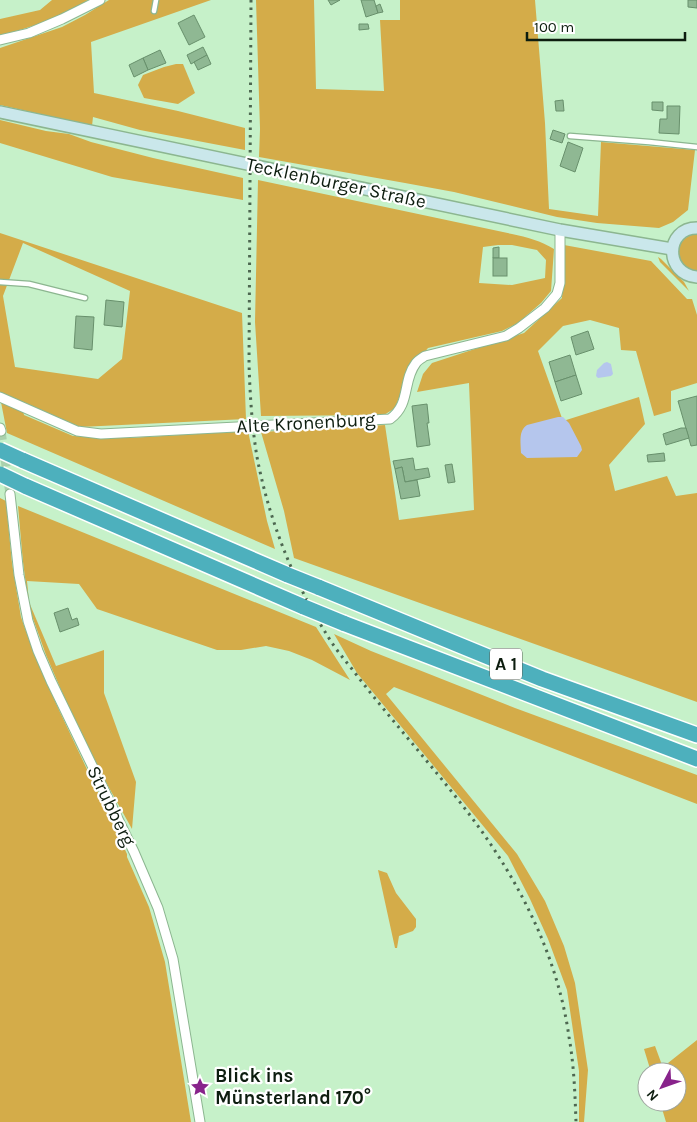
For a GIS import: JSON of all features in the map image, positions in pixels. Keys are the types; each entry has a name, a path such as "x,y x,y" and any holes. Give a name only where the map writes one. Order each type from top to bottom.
{"highway":[{"name":"A 1","path":"0,450 288,575 542,679 697,735"},
{"name":"A 1","path":"0,474 343,624 697,759"}],"main road":[{"name":"Tecklenburger Straße","path":"0,112 560,230 672,249"},
{"path":"697,228 685,230 679,235 672,249 672,258 682,273 690,277 697,277"}],"street":[{"path":"0,40 29,33 100,0"},
{"name":"Alte Kronenburg","path":"0,397 77,431 101,434 390,419 402,408 410,372 417,362 425,356 506,336 545,308 557,294 560,282 560,230"},
{"name":"Strubberg","path":"10,494 19,575 28,621 38,651 134,852 158,908 173,959 200,1122"}],"lane":[{"path":"154,11 156,0"},
{"path":"570,136 697,147"},
{"path":"0,282 29,284 85,298"}],"shaded area":[{"path":"52,0 88,0 68,12 46,21 0,35 0,19 40,10"},
{"path":"109,0 211,0 91,42 94,93 245,128 245,150 140,130 93,117 92,126 0,105 0,48 62,27"},
{"path":"256,0 314,0 316,89 384,91 380,20 400,20 400,0 535,0 545,123 549,209 598,216 601,142 695,150 688,210 673,222 659,228 597,223 557,217 454,192 259,157 260,129"},
{"path":"176,64 183,64 195,93 178,104 144,98 138,85 143,75"},
{"path":"0,120 46,131 69,134 91,142 153,158 243,178 243,200 112,177 0,143"},
{"path":"258,180 518,235 554,249 551,291 541,303 518,323 502,331 428,348 412,369 408,393 400,395 395,408 384,415 261,416 255,322","holes":["512,245 537,250 546,260 545,278 512,285 479,283 483,247"]},
{"path":"0,233 242,313 246,419 80,427 21,401 24,415 73,436 128,438 248,431 267,521 275,549 7,433 0,397","holes":["23,243 130,291 122,359 98,379 15,367 3,296"]},
{"path":"697,233 697,271 683,264 679,259 678,252 683,240"},
{"path":"564,245 651,261 687,299 692,299 697,315 697,383 671,391 671,411 654,416 636,351 621,350 619,328 590,320 563,326 538,351 563,421 639,397 645,424 609,465 615,491 667,476 676,496 697,493 697,702 294,558 284,511 261,432 385,425 399,520 474,510 469,383 417,392 423,374 432,363 524,333 562,298"},
{"path":"658,257 684,282 689,291 660,262"},
{"path":"0,498 6,501 12,563 21,617 32,648 127,854 149,907 165,962 191,1122 0,1122"},
{"path":"18,506 316,627 350,680 312,660 289,651 266,646 241,650 217,650 97,609 79,584 27,581 29,602 56,666 104,650 104,693 136,782 132,829 98,768 65,699 31,613 28,600 23,562"},
{"path":"334,634 371,651 515,708 697,775 697,804 394,687 386,694 517,854 545,901 564,946 575,983 588,1070 584,1122 579,1122 579,1071 567,990 548,939 508,856 357,673"},
{"path":"378,870 387,873 396,893 416,919 416,927 413,931 399,936 397,948 395,948"},
{"path":"697,1040 697,1122 666,1122 663,1112 687,1112 687,1062 669,1062"},
{"path":"655,1046 661,1062 648,1062 644,1049"}],"water":[{"path":"607,362 611,364 613,374 598,378 596,376 597,370"},
{"path":"563,417 569,423 581,446 582,450 577,457 527,458 521,453 522,430 527,425"}],"building":[{"path":"328,0 340,0 331,5"},
{"path":"361,0 374,0 378,13 366,17"},
{"path":"688,0 697,0 697,8 688,7"},
{"path":"380,4 383,12 378,13 376,6"},
{"path":"194,15 205,37 189,45 178,23"},
{"path":"359,24 368,24 369,29 359,30"},
{"path":"203,47 207,55 191,64 187,55"},
{"path":"160,50 166,63 148,70 143,58"},
{"path":"207,55 211,64 198,70 194,62"},
{"path":"143,58 148,70 134,77 129,65"},
{"path":"563,100 564,111 556,111 555,101"},
{"path":"652,102 663,102 663,111 652,110"},
{"path":"667,106 680,106 679,134 659,133 660,119 667,119"},
{"path":"553,130 565,134 562,143 550,139"},
{"path":"568,142 583,148 575,172 560,166"},
{"path":"499,247 499,258 493,258 493,248"},
{"path":"493,258 507,258 507,276 493,276"},
{"path":"106,300 124,302 122,327 104,325"},
{"path":"76,316 94,317 92,350 74,348"},
{"path":"588,331 594,349 576,355 571,337"},
{"path":"570,355 576,375 555,382 549,362"},
{"path":"576,375 582,394 561,401 555,382"},
{"path":"697,396 697,445 691,446 678,401"},
{"path":"427,404 430,445 417,447 412,406"},
{"path":"686,428 689,438 666,445 663,434"},
{"path":"664,453 665,461 648,462 647,455"},
{"path":"413,458 415,470 428,468 430,477 405,482 402,467 395,469 393,461"},
{"path":"452,464 455,482 448,483 445,465"},
{"path":"402,467 405,482 417,480 420,496 401,499 395,469"},
{"path":"68,608 72,620 77,618 79,625 60,632 54,613"}],"tunnel":[{"path":"1,431 10,494"}],"railway":[{"path":"251,0 249,364 255,446 268,504 293,572 330,639 365,686 479,827 497,854 530,912 543,942 563,1005 572,1058 576,1122"}],"place":[{"name":"Blick ins Münsterland 170°","path":"200,1087"}]}
